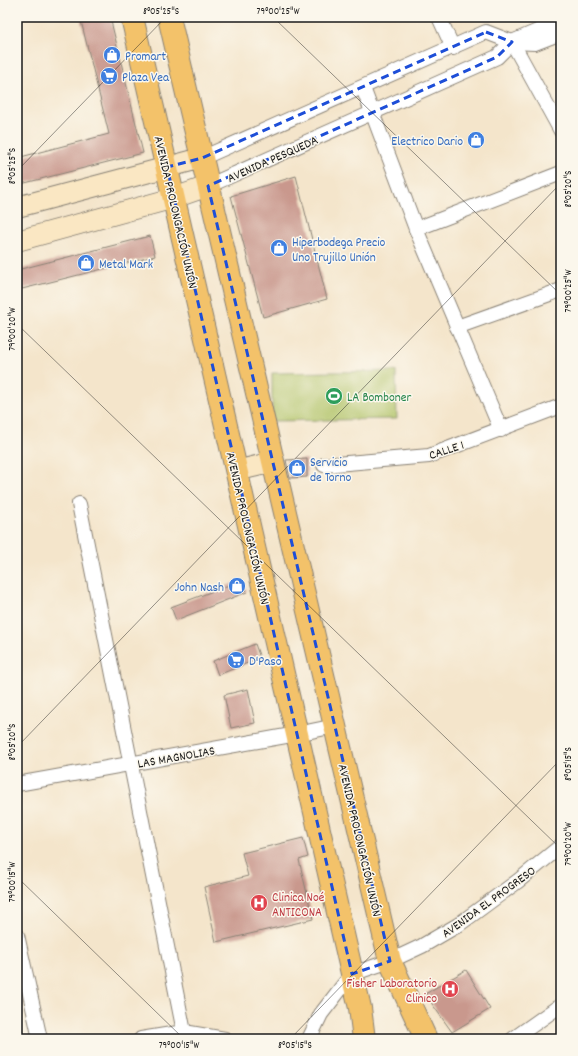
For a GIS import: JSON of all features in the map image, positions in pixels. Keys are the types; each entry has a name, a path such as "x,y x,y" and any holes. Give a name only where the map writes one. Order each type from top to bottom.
{"main road":[{"name":"AVENIDA PROLONGACIÓN UNIÓN","path":"132,17 360,1008 364,1039"},
{"name":"AVENIDA PROLONGACIÓN UNIÓN","path":"169,17 390,961 426,1039"},
{"path":"17,207 202,158"},
{"name":"AVENIDA PESQUEDA","path":"17,242 174,198 208,186"},
{"path":"236,471 273,462"}],"street":[{"path":"439,17 453,48"},
{"name":"AVENIDA PESQUEDA","path":"208,186 497,56 512,42 561,21"},
{"path":"202,158 363,88 486,32 512,42 535,43 561,33"},
{"path":"512,42 561,131"},
{"path":"363,88 416,229 501,430"},
{"path":"416,229 561,173"},
{"path":"457,327 561,290"},
{"name":"CALLE 1","path":"324,465 429,456 561,406"},
{"path":"79,504 184,1032"},
{"name":"LAS MAGNOLIAS","path":"17,784 335,726"},
{"name":"AVENIDA EL PROGRESO","path":"352,974 390,961 422,946 458,924 518,881 561,846"},
{"path":"17,935 40,1039"},
{"path":"308,1039 321,1014 352,974"},
{"path":"514,1039 561,1005"},
{"path":"141,1039 184,1032 225,1039"}],"highlighted area":[{"path":"486,32 512,42 497,57 208,186 390,961 352,974 167,167 202,158"}],"green space":[{"name":"LA Bomboner","path":"396,371 397,419 272,421 272,373"}],"building":[{"name":"Plaza Vea","path":"80,17 110,17 143,153 17,185 17,158 109,134"},
{"name":"Hiperbodega Precio Uno Trujillo Unión","path":"296,176 327,299 263,317 231,196"},
{"name":"Metal Mark","path":"150,236 155,256 22,289 17,270"},
{"name":"Servicio de Torno","path":"307,459 307,477 290,478 286,460"},
{"path":"242,580 247,592 176,620 171,607"},
{"name":"D'Paso","path":"255,644 260,658 218,675 213,661"},
{"path":"248,689 255,723 231,728 224,695"},
{"name":"Clinica Noé ANTICONA","path":"303,838 308,857 299,860 313,919 216,942 204,887 248,876 242,853"},
{"path":"466,970 490,1009 452,1032 425,994"}],"place":[{"name":"Promart","path":"112,55"},
{"name":"Plaza Vea","path":"109,76"},
{"name":"Electrico Dario","path":"476,140"},
{"name":"Hiperbodega Precio Uno Trujillo Unión","path":"279,248"},
{"name":"Metal Mark","path":"86,263"},
{"name":"LA Bomboner","path":"334,396"},
{"name":"Servicio de Torno","path":"297,468"},
{"name":"John Nash","path":"237,586"},
{"name":"D'Paso","path":"236,660"},
{"name":"Clinica Noé ANTICONA","path":"259,903"},
{"name":"Fisher Laboratorio Clinico","path":"450,989"}]}
